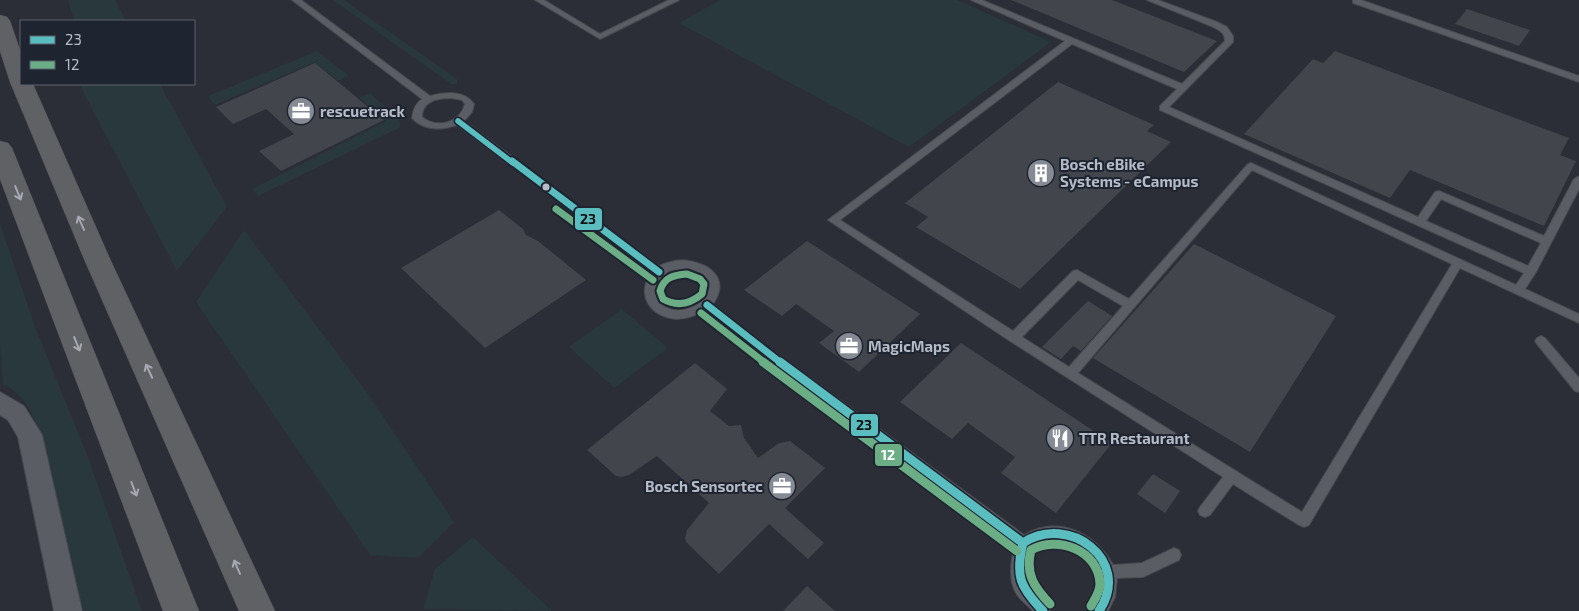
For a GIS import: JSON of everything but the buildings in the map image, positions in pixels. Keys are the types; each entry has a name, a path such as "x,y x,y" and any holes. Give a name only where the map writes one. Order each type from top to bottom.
{"highway":[{"path":"0,21 20,77"},
{"path":"23,85 97,259 257,611"},
{"path":"0,148 181,611"}],"street":[{"path":"0,402 16,413 30,435 68,611"}],"lane":[{"path":"296,0 428,99"},
{"path":"539,0 600,38 675,0"},
{"path":"975,0 1183,88"},
{"path":"1152,0 1214,24 1224,29 1229,36 1229,42 1162,108 1531,272"},
{"path":"1356,1 1579,79"},
{"path":"1070,41 833,220 1070,374 1304,521 1458,264"},
{"path":"451,94 465,98 470,104 468,111 458,121 439,126 420,122 417,118 417,109 428,99 451,94"},
{"path":"458,121 659,272"},
{"path":"1070,374 1251,166 1579,319"},
{"path":"1517,291 1531,272 1579,179"},
{"path":"1420,222 1440,194 1546,241"},
{"path":"688,264 700,267 709,273 715,281 715,291 707,305 689,313 676,314 663,311 654,305 649,296 649,286 659,272 675,265 688,264"},
{"path":"1014,338 1077,274 1129,304"},
{"path":"707,305 765,351 1023,543"},
{"path":"1541,341 1579,387"},
{"path":"1205,511 1232,475"},
{"path":"1042,611 1022,589 1016,563 1023,543 1043,533 1062,532 1082,539 1098,553 1109,572 1111,587 1107,608"},
{"path":"1109,572 1143,570 1174,555"}],"shaded area":[{"path":"68,0 115,0 125,20 74,20"},
{"path":"333,0 344,0 457,79 457,84 451,84"},
{"path":"720,0 957,0 1051,42 909,147 679,23"},
{"path":"317,51 349,76 338,81 315,62 215,105 208,96"},
{"path":"80,85 161,85 227,207 177,271"},
{"path":"370,93 397,117 400,124 399,128 258,196 252,189 386,121 359,98"},
{"path":"0,224 36,329 88,457 142,611 81,611 39,429 21,397 3,384 0,342"},
{"path":"244,230 366,391 454,522 418,558 370,555 196,302"},
{"path":"622,309 668,348 614,388 569,347"},
{"path":"473,537 552,611 423,609 435,569"}],"transit line":[{"name":"23","path":"458,121 659,272"},
{"name":"12","path":"556,209 653,280"},
{"name":"12","path":"687,274 700,279 704,284 702,294 684,304 668,302 663,299 660,291 663,283 673,276 687,274"},
{"name":"23","path":"707,305 765,351 1023,543"},
{"name":"12","path":"701,313 759,359 1017,551"},
{"name":"23","path":"1043,611 1023,588 1020,581 1019,565 1023,543 1044,533 1055,533 1077,539 1088,545 1104,562 1108,572 1110,591 1099,611"},
{"name":"12","path":"1050,604 1034,586 1028,567 1031,550 1044,543 1064,544 1073,548 1082,553 1095,566 1099,575 1100,587 1091,606"}],"place":[{"name":"rescuetrack","path":"301,111"},
{"name":"Bosch eBike Systems - eCampus","path":"1041,173"},
{"name":"MagicMaps","path":"849,346"},
{"name":"TTR Restaurant","path":"1060,438"},
{"name":"Bosch Sensortec","path":"782,486"}]}
